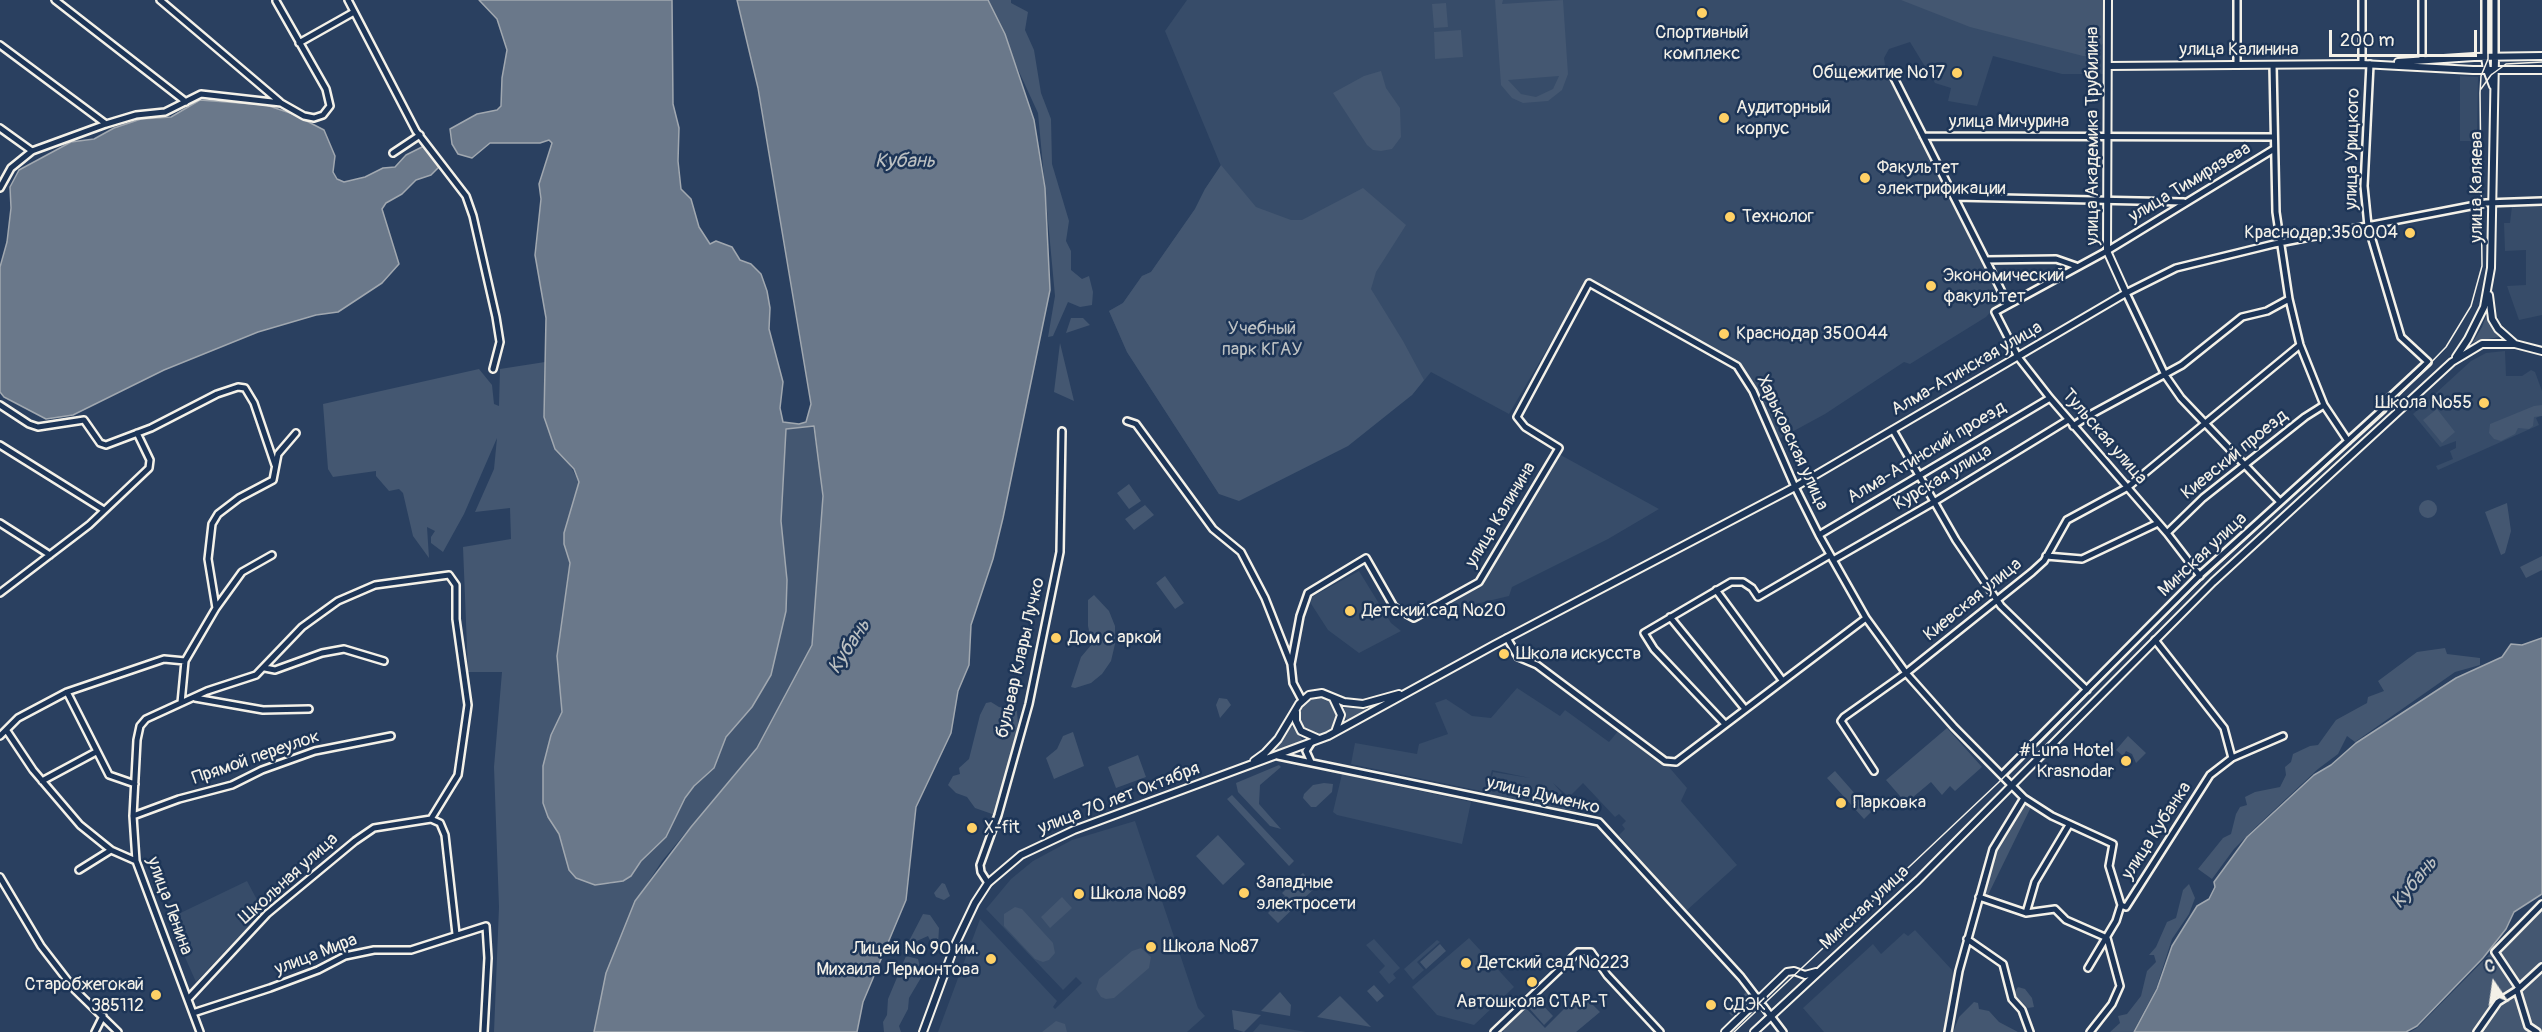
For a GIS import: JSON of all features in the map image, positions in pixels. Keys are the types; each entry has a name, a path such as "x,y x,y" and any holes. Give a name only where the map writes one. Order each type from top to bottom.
{"main road":[{"name":"улица Академика Трубилина","path":"2108,0 2107,251 2126,293"},
{"name":"улица Калинина","path":"2370,64 2542,56"},
{"name":"улица Каляева","path":"2485,57 2487,70 2494,86"},
{"name":"улица Каляева","path":"2495,57 2489,288 2492,319 2515,344"},
{"name":"улица Калинина","path":"2108,66 2370,64 2487,70 2542,70"},
{"name":"улица Каляева","path":"2452,362 2477,322 2489,288"},
{"name":"Алма-Атинская улица","path":"1320,739 1795,487 2126,293"},
{"name":"Минская улица","path":"1754,1032 2013,786 2221,574 2452,362 2482,344 2515,344"},
{"path":"2515,344 2542,351"},
{"name":"Алма-Атинская улица","path":"1302,700 1313,693 1328,695 1344,702 1363,704 1414,689"},
{"path":"1328,695 1336,700 1341,710 1340,724 1334,733"},
{"path":"1237,769 1268,752 1302,700"},
{"path":"1297,708 1296,719 1300,729 1308,736 1320,739"},
{"name":"улица 70 лет Октября","path":"923,1032 966,919 988,883 1021,855 1039,844 1320,739"},
{"path":"1268,752 1269,757 1276,757"},
{"path":"1725,1032 1788,972 1808,975 1824,967"},
{"path":"1793,995 1802,982 1801,974"}],"street":[{"path":"55,0 186,102"},
{"path":"160,0 281,103 314,118 323,115 330,106 326,89 276,0"},
{"path":"348,0 397,98 420,135 440,160 450,179 465,194 473,216 493,298 500,342 493,369"},
{"path":"2237,0 2237,65"},
{"name":"улица Урицкого","path":"2362,0 2362,64"},
{"path":"2422,0 2422,60"},
{"name":"улица Каляева","path":"2484,0 2485,57"},
{"name":"улица Каляева","path":"2495,0 2495,57"},
{"path":"299,43 354,12"},
{"path":"0,45 106,124"},
{"name":"улица Урицкого","path":"2370,64 2364,186 2368,226 2401,337 2428,362"},
{"path":"2272,65 2280,243 2289,299 2300,345 2324,405 2348,441"},
{"path":"1893,76 2008,304"},
{"path":"0,188 11,168 32,152 136,115 161,114 205,94 281,103"},
{"path":"0,128 32,152"},
{"path":"393,153 420,135"},
{"name":"улица Мичурина","path":"1923,136 2274,138"},
{"name":"улица Тимирязева","path":"1995,312 2107,251 2274,149"},
{"path":"1955,197 2185,202"},
{"name":"Алма-Атинская улица","path":"2126,293 2176,268 2280,243 2493,202 2542,201"},
{"path":"1986,260 2056,259 2076,266"},
{"name":"Харьковская улица","path":"1589,283 1737,366 1753,392 1819,535 1866,618 1906,674 2024,798 2069,825 2113,844 2109,867 2121,905"},
{"name":"улица Калинина","path":"1291,664 1300,616 1308,593 1366,558 1394,607 1414,618 1479,582 1559,448 1525,427 1517,417 1589,283"},
{"name":"улица Академика Трубилина","path":"2126,293 2165,375 2181,398 2280,502"},
{"path":"2073,426 2182,365 2242,317 2267,311 2289,299"},
{"name":"Тульская улица","path":"1995,312 2018,357 2073,426 2167,533 2200,576"},
{"name":"Киевская улица","path":"1874,771 1841,721 1906,674 1997,598 2032,572 2046,555 2067,520 2128,487 2300,345"},
{"name":"Минская улица","path":"2002,775 2200,576 2348,441 2428,362"},
{"path":"0,405 29,424 39,427 84,420 103,445 137,433 217,394 238,387 245,388 254,403 275,465"},
{"name":"Алма-Атинский проезд","path":"1819,535 2050,398"},
{"name":"Киевский проезд","path":"2167,533 2203,498 2324,405"},
{"name":"Курская улица","path":"1716,590 1731,582 1743,582 1752,588 1758,597 1934,502 2068,420"},
{"path":"1127,422 1136,424 1213,529 1241,552 1265,598 1291,664 1293,683 1302,700"},
{"path":"1893,429 1956,540 2001,606 2087,690"},
{"name":"бульвар Клары Лучко","path":"988,883 981,872 980,865 998,815 1029,704 1060,552 1062,431"},
{"path":"0,593 104,510 149,468 150,460 137,433"},
{"path":"216,608 208,559 212,524 218,514 239,498 273,480 278,454 296,433"},
{"path":"0,445 104,510"},
{"path":"2046,555 2073,560 2082,559 2158,523"},
{"path":"0,524 50,555"},
{"path":"272,555 242,572 216,608 185,661 181,703 220,686 247,680 265,669 302,627 338,601 375,585 449,575 456,585 456,619 468,705 458,775 431,819 440,824 445,835 456,934"},
{"path":"1725,724 1644,635 1716,590 1782,681"},
{"path":"1670,617 1745,709"},
{"path":"1507,638 1518,657 1537,665 1665,761 1676,762 1866,618"},
{"path":"2155,640 2224,728 2232,758"},
{"path":"265,669 274,670 322,653 344,649 384,661"},
{"path":"0,736 18,718 67,692 164,659 185,661"},
{"path":"67,692 109,775 135,784"},
{"path":"195,698 263,710 309,709"},
{"name":"улица Ленина","path":"181,703 146,719 140,726 133,816 136,861 200,1032"},
{"path":"7,731 42,781 80,825 111,850 136,861"},
{"name":"Прямой переулок","path":"133,816 179,799 232,785 277,764 315,751 391,736"},
{"name":"улица Кубанка","path":"2088,968 2116,921 2121,905 2126,907 2210,775 2232,758 2283,736"},
{"path":"1311,743 1306,751 1312,763"},
{"path":"42,781 96,752"},
{"name":"улица Думенко","path":"1276,757 1599,822 1741,977 1783,1032"},
{"path":"1948,1032 1967,939 1993,849 2024,798"},
{"name":"Школьная улица","path":"188,999 267,914 355,841 374,828 431,819"},
{"path":"2026,912 2035,882 2069,825"},
{"path":"80,870 111,850"},
{"path":"0,877 41,946 75,990 118,1032"},
{"path":"1979,897 2026,912 2055,909 2066,920 2107,938 2120,986 2112,1004 2090,1032"},
{"path":"2537,1032 2528,1026 2518,989 2495,952 2542,904"},
{"name":"улица Мира","path":"193,1013 280,985 345,956 374,950 411,950 486,926 489,950 484,1032"},
{"path":"1967,939 2003,964 2012,999 2022,1010 2030,1032"},
{"path":"1494,1032 1578,952 1590,952 1607,975 1660,1032"},
{"path":"2477,1032 2498,1002 2518,989 2542,967"},
{"path":"95,1032 103,1016"}],"shaded area":[{"path":"1187,0 2104,0 2104,74 2062,74 1993,56 1977,106 1948,101 1951,88 1935,83 1910,42 1889,49 1884,58 1885,65 2005,302 1995,307 1986,317 1910,364 1904,362 1825,414 1779,439 1772,440 1737,370 1585,284 1509,414 1431,372 1412,395 1219,494 1127,352 1109,311 1123,303 1142,276 1151,272 1195,209 1221,166 1165,31"},
{"path":"2460,76 2478,77 2477,141 2460,141"},
{"path":"2542,205 2542,315 2519,320 2507,286 2526,285 2526,250 2505,251 2504,223 2510,223 2512,206"},
{"name":"Школа №55","path":"2505,351 2506,376 2522,376 2531,370 2535,372 2542,391 2542,415 2536,418 2539,425 2438,470 2436,466 2453,459 2450,451 2456,448 2456,441 2440,447 2413,414 2471,361 2486,353"},
{"path":"1557,453 1659,509 1608,539 1512,587 1509,596 1417,618 1415,615 1480,584"},
{"name":"Детский сад №20","path":"1359,571 1391,623 1401,631 1359,653 1328,630 1308,599"},
{"path":"1517,688 1560,716 1565,710 1609,742 1619,730 1653,759 1656,758 1668,766 1687,788 1681,801 1737,865 1686,911 1619,835 1625,829 1622,825 1626,821 1619,814 1615,817 1583,783 1569,797 1553,783 1575,808 1570,811 1488,795 1493,772 1530,778 1492,770 1486,792 1351,764 1355,743 1417,754 1419,744 1448,734 1435,703 1446,699 1472,716 1491,718"},
{"path":"1342,774 1471,802 1462,844 1337,815 1333,812"},
{"path":"1135,821 1198,1008 1205,1016 1187,1032 938,1032 980,919 1057,1001 1053,1007 1055,1009 1082,983 1076,977 1063,990 986,909 1011,879 1033,861 1072,840"},
{"path":"247,881 263,911 196,982 168,919"},
{"path":"1915,930 1952,970 1954,982 1945,1032 1824,1032 1803,1008 1873,944 1881,954 1904,933 1908,936"},
{"name":"Детский сад №223","path":"1469,938 1514,987 1474,1025 1437,1015 1412,987"},
{"path":"1374,939 1400,968 1393,974 1396,978 1389,984 1379,972 1385,966 1366,945"},
{"path":"1437,940 1440,942 1417,962 1424,970 1413,980 1404,969"},
{"path":"1260,1024 1306,1032 1253,1032"}],"green space":[{"path":"986,0 1011,0 1011,3 1028,12 1025,30 1034,50 1041,93 1051,119 1052,164 1069,221 1066,241 1071,251 1071,270 1082,279 1089,276 1093,292 1092,305 1080,307 1068,302 1053,336 1048,337 1055,296 1038,113"},
{"path":"1495,0 1503,0 1502,4 1563,0 1568,74 1562,90 1548,101 1523,103 1512,98 1501,85","holes":["1559,76 1553,89 1536,97 1521,94 1508,80"]},
{"path":"1901,0 2104,0 2104,42 2092,56 2083,56 1970,27"},
{"path":"1446,3 1448,27 1434,28 1432,4"},
{"path":"1461,30 1463,57 1435,59 1434,32"},
{"path":"1381,71 1386,88 1400,108 1401,137 1392,149 1381,151 1373,150 1367,145 1333,93 1364,76"},
{"name":"Учебный парк КГАУ","path":"1221,165 1256,207 1291,220 1302,220 1363,188 1406,225 1376,272 1371,289 1424,380 1412,395 1348,446 1239,501 1219,494 1127,352 1109,311 1123,303 1142,276 1151,272 1195,209"},
{"path":"2487,314 2499,337 2473,342 2482,327"},
{"path":"1071,318 1083,318 1090,325 1066,333"},
{"path":"1060,343 1074,401 1054,392"},
{"path":"545,362 544,417 579,482 564,544 570,563 557,656 562,712 546,752 543,803 548,817 559,834 569,870 610,884 631,876 641,861 666,837 685,798 694,786 714,769 726,737 752,707 771,675 787,580 781,521 786,429 813,426 822,480 824,532 819,631 764,737 730,785 662,861 638,898 621,935 597,1032 494,1032 499,907 494,767 502,672 468,672 463,547 511,539 510,508 475,512 494,469 497,438 464,514 443,552 431,543 431,537 435,531 427,527 429,558 413,536 403,493 399,489 389,491 376,476 376,471 333,477 328,469 323,404 479,369 492,385 494,404 499,406 500,369"},
{"path":"2542,405 2542,416 2534,417 2533,426 2529,429 2518,428 2515,434 2501,441 2494,439 2489,433 2490,424 2534,406"},
{"path":"2437,409 2455,432 2442,443 2423,420"},
{"path":"1129,484 1141,501 1129,509 1117,493"},
{"path":"2424,500 2432,500 2437,505 2435,516 2424,518 2419,513 2419,505"},
{"path":"2507,503 2511,531 2505,553 2501,555 2485,512"},
{"path":"1145,505 1154,515 1134,530 1125,519"},
{"path":"2542,556 2542,570 2526,578 2520,567"},
{"path":"1165,576 1184,603 1175,609 1156,583"},
{"path":"1094,595 1109,611 1115,626 1115,644 1111,661 1102,674 1091,683 1075,688 1071,687 1081,657 1092,644 1088,626 1088,600"},
{"path":"2445,648 2447,654 2480,658 2480,665 2455,672 2355,742 2347,736 2338,754 2318,769 2258,825 2234,849 2212,879 2198,869 2223,838 2231,834 2236,814 2240,807 2247,805 2245,797 2255,792 2280,787 2286,775 2285,767 2291,762 2293,754 2318,745 2336,720 2367,703 2368,697 2384,691 2378,681 2417,652"},
{"path":"1318,697 1332,702 1337,716 1332,730 1318,735 1304,730 1299,716 1304,702"},
{"path":"1219,698 1227,699 1231,705 1220,718 1216,705"},
{"path":"991,702 999,707 1017,711 1018,725 995,815 975,808 967,797 956,793 948,785 953,776 960,774 959,768 969,759 980,715 986,703"},
{"path":"1344,708 1368,709 1369,711 1347,722"},
{"path":"1292,726 1304,742 1272,755 1272,752"},
{"path":"1947,728 1982,767 1955,791 1950,786 1942,795 1931,782 1906,803 1886,780"},
{"path":"1073,732 1084,766 1054,779 1046,758 1057,749 1063,736"},
{"path":"2128,736 2146,753 2136,763 2132,754 2126,751 2123,756 2116,750"},
{"path":"1138,755 1146,777 1116,788 1108,767"},
{"path":"1279,765 1281,767 1260,785 1259,804 1281,829 1270,826 1238,792 1236,783"},
{"path":"1835,771 1871,812 1864,819 1827,778"},
{"path":"1333,784 1332,792 1316,807 1311,807 1303,798 1304,794 1313,785"},
{"path":"1232,795 1294,861 1289,866 1227,799"},
{"path":"2025,804 2031,807 1987,897 1982,895 1996,852"},
{"path":"1218,835 1245,864 1223,885 1196,856"},
{"path":"1303,873 1316,887 1278,923 1268,913 1285,896 1282,893"},
{"path":"942,883 945,884 950,896 944,900 936,897 934,893"},
{"path":"2189,884 2195,898 2189,914 2172,939 2156,989 2133,1032 2110,1032 2120,1023 2118,1016 2127,1014 2141,996 2147,971 2156,962 2154,955 2149,955 2156,947 2167,922 2176,918 2183,890"},
{"path":"1062,897 1072,908 1050,928 1041,917"},
{"path":"2542,901 2542,1032 2410,1032 2417,1028"},
{"path":"1015,907 1022,909 1053,943 1055,953 1049,960 1043,962 1035,959 1004,926 1004,914"},
{"path":"923,914 930,915 939,928 938,945 934,948 928,936 910,944 909,941"},
{"path":"1440,944 1446,951 1426,969 1420,962"},
{"path":"1141,948 1151,957 1149,968 1114,998 1101,997 1096,989 1099,979 1132,951"},
{"path":"906,956 918,959 922,976 909,998 908,1009 899,1026 901,1032 884,1032 883,1022 887,1015 888,999"},
{"path":"1374,985 1384,996 1377,1002 1367,991"},
{"path":"2018,987 2025,989 2032,998 2034,1007 2028,1008 2013,994"},
{"path":"1747,991 1751,999 1732,1016 1728,1012"},
{"path":"1280,992 1291,1005 1290,1016 1261,1011"},
{"path":"1340,996 1371,1027 1317,1017"},
{"path":"1576,997 1585,997 1600,1012 1576,1032 1504,1032 1501,1029 1525,1007 1545,1028"},
{"path":"1537,999 1553,1016 1544,1025 1528,1007"},
{"path":"1974,1002 1978,1003 1979,1009 1989,1011 1999,1022 2018,1032 1953,1032 1959,1017"},
{"path":"1232,1010 1261,1015 1244,1032 1234,1029"},
{"path":"1056,1021 1065,1024 1067,1032 1042,1032"}],"water":[{"path":"479,0 672,0 673,104 679,128 678,161 681,189 691,199 699,227 710,244 716,241 732,247 740,260 751,264 761,274 770,308 769,329 783,382 780,408 783,422 799,424 806,422 811,404 758,88 737,0 988,0 1005,34 1034,120 1045,188 1050,290 1003,518 993,559 971,625 969,665 958,691 951,733 916,807 906,900 863,1002 857,1032 594,1032 606,973 635,901 691,827 757,748 812,645 823,496 814,426 786,429 781,521 787,580 786,611 771,675 752,707 726,737 714,768 694,786 685,798 666,837 641,861 631,876 623,881 595,885 576,878 569,870 559,834 548,817 543,803 543,766 551,735 562,712 557,656 570,563 564,544 564,533 579,482 574,469 555,449 544,417 546,318 535,255 541,199 539,184 552,143 549,140 540,143 490,143 472,158 458,154 452,144 450,129 477,114 497,110 501,106 502,78 507,50 497,19"},
{"path":"200,100 266,105 293,114 324,130 335,156 333,172 337,179 344,182 365,177 383,168 395,167 406,155 424,146 429,148 440,166 431,175 416,180 402,194 386,203 382,209 399,264 382,283 338,312 316,315 258,332 164,370 73,415 46,419 4,397 0,392 0,267 7,242 11,208 10,187 19,170 71,142 94,139 114,128 141,119 171,117"},
{"name":"Кубань","path":"2542,638 2542,894 2514,912 2506,929 2483,958 2417,1026 2406,1032 2134,1032 2157,989 2172,946 2197,906 2209,899 2215,887 2214,882 2247,837 2314,775 2331,765 2356,743 2456,678 2502,657 2511,644 2522,645"}],"tram line":[{"path":"1734,1032 1998,783 2194,587 2386,409 2446,347 2471,306 2482,266 2480,93 2481,76 2488,59 2488,0"},
{"path":"2481,89 2491,75 2506,64 2542,62"}],"place":[{"name":"Спортивный комплекс","path":"1702,13"},
{"name":"Общежитие №17","path":"1957,73"},
{"name":"Аудиторный корпус","path":"1724,118"},
{"name":"Факультет электрификации","path":"1865,178"},
{"name":"Технолог","path":"1730,217"},
{"name":"Краснодар 350004","path":"2410,233"},
{"name":"Экономический факультет","path":"1931,286"},
{"name":"Краснодар 350044","path":"1724,334"},
{"name":"Школа №55","path":"2484,403"},
{"name":"Детский сад №20","path":"1350,611"},
{"name":"Дом с аркой","path":"1056,638"},
{"name":"Школа искусств","path":"1504,654"},
{"name":"#Luna Hotel Krasnodar","path":"2126,761"},
{"name":"Парковка","path":"1841,803"},
{"name":"X-fit","path":"972,828"},
{"name":"Западные электросети","path":"1244,893"},
{"name":"Школа №89","path":"1079,894"},
{"name":"Школа №87","path":"1151,947"},
{"name":"Лицей № 90 им. Михаила Лермонтова","path":"991,959"},
{"name":"Детский сад №223","path":"1466,963"},
{"name":"Автошкола СТАР-Т","path":"1532,982"},
{"name":"Старобжегокай 385112","path":"156,995"},
{"name":"СДЭК","path":"1711,1005"}]}
